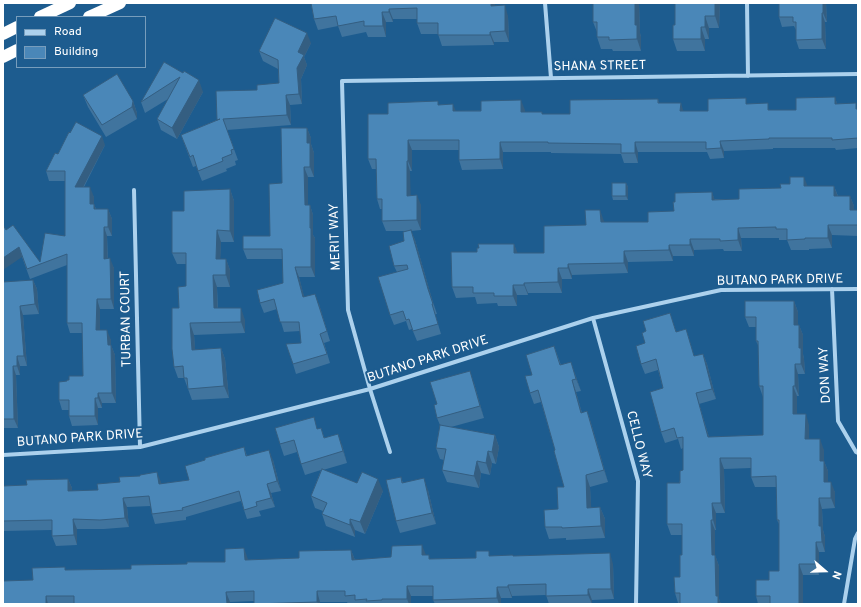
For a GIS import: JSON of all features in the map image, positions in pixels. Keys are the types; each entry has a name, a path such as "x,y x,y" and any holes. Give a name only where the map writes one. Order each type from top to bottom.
{"highway":[{"path":"42,16 70,3"},
{"path":"91,16 120,3"},
{"path":"3,34 16,28"},
{"path":"3,56 16,50"}],"street":[{"path":"545,3 551,78"},
{"path":"747,3 748,76"},
{"name":"SHANA STREET","path":"342,81 858,74"},
{"name":"MERIT WAY","path":"342,81 348,310 370,390 390,452"},
{"name":"TURBAN COURT","path":"134,190 140,447"},
{"name":"DON WAY","path":"832,289 838,421 858,453"},
{"name":"BUTANO PARK DRIVE","path":"3,455 140,447 370,390 593,318 721,290 858,289"},
{"name":"CELLO WAY","path":"593,318 638,481 636,604"},
{"path":"844,604 855,539 858,533"}],"building":[{"path":"311,3 491,3 491,6 505,5 505,31 490,32 490,35 438,35 438,23 417,23 417,8 389,9 389,12 382,12 383,26 364,26 364,21 338,26 336,16 314,19"},
{"path":"593,3 635,3 635,25 637,25 637,39 609,40 609,37 597,37 597,22 593,22"},
{"path":"675,3 715,3 715,16 705,16 705,27 701,27 701,39 673,39 673,25 675,25"},
{"path":"779,3 823,3 822,39 796,40 796,22 793,22 793,17 779,17"},
{"path":"275,18 307,33 298,52 304,55 297,68 299,94 286,95 287,115 223,119 234,149 231,150 232,154 222,158 223,161 198,171 193,155 190,157 181,135 220,119 217,120 216,91 257,90 257,85 279,83 278,60 259,51"},
{"path":"164,62 199,80 172,128 157,119 180,77 141,102"},
{"path":"117,74 133,101 132,107 102,125 83,95"},
{"path":"835,97 835,104 856,103 856,109 858,109 858,138 832,140 832,138 769,138 720,141 721,148 706,149 706,142 635,142 635,153 621,153 621,144 500,142 500,159 459,160 459,140 408,140 407,196 417,195 417,220 382,221 382,199 377,199 376,159 368,159 368,114 388,114 388,103 438,101 438,105 453,104 453,111 481,111 481,101 521,100 521,112 570,114 570,100 658,99 658,103 681,103 680,111 708,111 708,99 746,98 746,104 768,103 768,110 796,110 796,98"},
{"path":"76,122 102,136 75,187 90,187 90,204 94,204 94,209 108,209 108,227 104,227 104,259 110,258 111,299 97,299 96,330 107,330 108,345 111,345 112,393 98,393 98,398 95,398 95,416 69,416 69,400 59,400 59,382 69,380 69,376 83,376 82,323 67,323 67,254 27,269 19,247 3,258 3,225 6,230 13,225 40,262 45,233 65,236 65,171 46,171 55,153 58,154"},
{"path":"281,128 307,128 307,143 310,143 310,167 304,167 305,205 310,205 311,267 295,267 303,297 315,294 327,331 320,334 327,354 293,364 286,344 301,343 299,322 280,322 274,299 260,303 257,290 283,283 282,249 243,249 243,236 270,236 269,184 282,183"},
{"path":"790,177 804,177 804,186 834,186 834,196 850,196 850,210 858,210 858,225 828,225 828,238 787,240 787,229 776,229 776,227 738,228 738,240 720,241 720,239 690,239 690,245 669,245 669,250 624,251 624,263 568,264 568,268 558,268 558,282 524,283 524,285 513,285 513,296 494,296 494,293 473,293 473,287 452,287 451,252 477,252 477,248 479,248 478,244 514,244 514,253 544,253 544,226 586,225 585,210 600,210 601,222 648,222 648,212 674,211 673,202 675,202 675,193 712,192 712,200 739,199 739,189 781,188 780,184 790,184"},
{"path":"612,183 626,183 626,196 612,196"},
{"path":"230,189 230,231 217,230 216,259 226,259 226,275 213,275 214,308 241,308 241,322 190,323 192,350 221,348 224,386 188,389 187,378 184,378 183,366 174,367 172,349 172,308 179,308 178,287 186,286 186,253 172,253 172,211 184,211 184,191"},
{"path":"411,230 438,324 413,331 409,319 406,320 403,311 390,315 378,277 408,269 407,265 394,266 389,246 404,241 403,232"},
{"path":"33,280 35,304 20,306 24,356 17,356 17,366 13,366 14,419 3,419 3,282"},
{"path":"745,301 794,301 794,325 799,325 801,364 795,364 793,414 806,414 805,439 820,439 820,461 824,461 824,482 831,482 831,498 819,498 819,526 821,526 822,542 816,542 816,564 799,564 799,604 770,604 770,596 756,596 756,580 769,580 769,571 779,571 779,520 777,520 776,476 751,477 751,458 720,458 721,503 712,503 713,520 711,520 712,555 715,555 716,596 718,596 718,604 680,604 680,593 675,593 674,577 680,577 682,524 667,524 667,483 680,483 680,471 683,470 683,437 677,438 674,428 661,432 650,392 663,388 656,359 641,364 636,346 645,343 642,333 646,331 643,321 670,313 676,332 686,329 694,356 703,354 712,389 696,393 708,437 763,435 763,386 759,386 756,317 745,317"},
{"path":"554,346 560,365 571,362 576,379 572,380 581,413 587,411 604,470 586,475 587,508 600,507 601,526 562,528 545,527 544,510 558,509 557,487 564,487 538,390 530,393 525,376 532,375 526,355"},
{"path":"470,371 480,406 437,418 434,405 437,404 430,382"},
{"path":"314,417 317,429 321,428 324,438 338,434 343,451 301,464 294,440 280,444 275,428"},
{"path":"440,425 495,435 492,452 488,451 486,463 477,461 474,476 442,470 446,449 436,448"},
{"path":"244,447 246,456 269,450 277,481 267,484 271,498 256,502 257,506 244,510 239,491 182,508 183,510 152,514 149,496 123,498 125,518 100,520 73,519 74,535 52,536 52,520 3,521 3,486 27,485 26,480 68,479 68,491 98,490 97,484 120,482 119,477 140,476 157,472 159,484 189,480 185,466 205,460 205,458"},
{"path":"322,469 357,483 362,472 378,479 360,522 350,519 350,525 322,514 327,503 311,496"},
{"path":"401,477 402,483 424,478 432,513 396,521 386,480"},
{"path":"422,545 422,555 429,555 429,559 476,558 476,551 489,551 489,556 610,553 611,589 588,589 588,595 546,596 546,584 508,585 508,587 497,587 497,598 433,600 433,586 407,586 407,599 382,599 366,601 367,599 355,600 355,595 345,596 345,591 317,591 317,602 254,604 254,591 226,592 227,604 74,604 74,596 46,596 46,604 3,604 3,581 33,580 32,568 65,567 65,570 131,569 131,565 187,564 187,562 225,562 225,549 244,548 245,560 299,558 299,551 351,550 352,560 391,557 392,546"}]}
